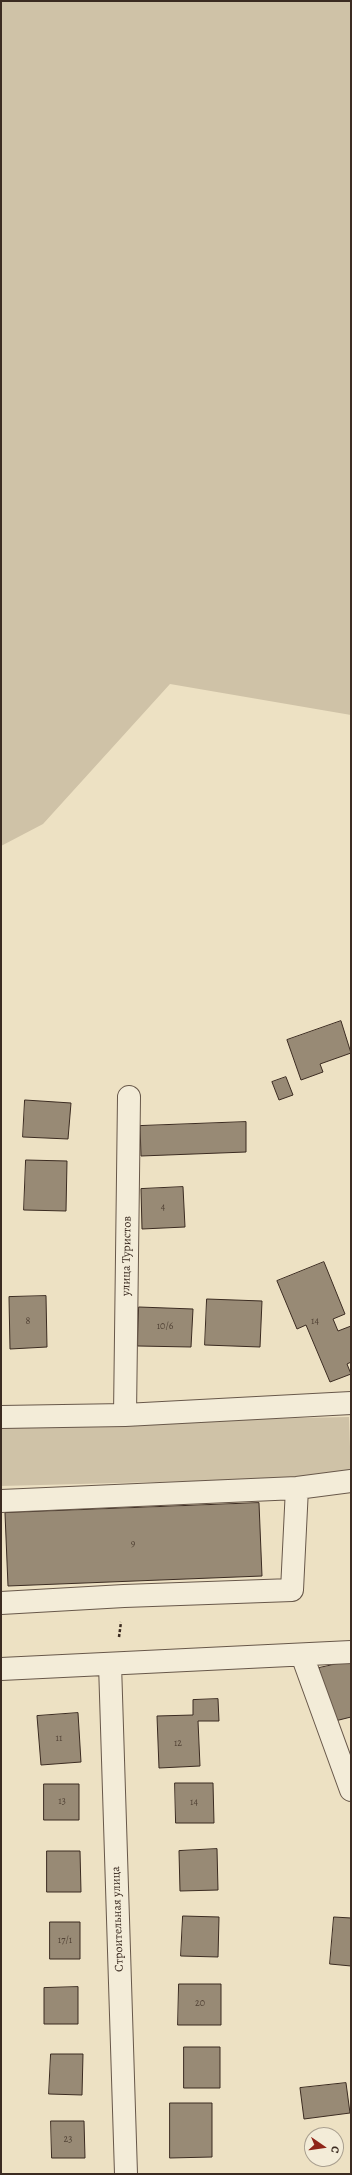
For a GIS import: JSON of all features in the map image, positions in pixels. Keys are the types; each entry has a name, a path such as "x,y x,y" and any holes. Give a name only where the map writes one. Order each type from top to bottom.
{"street":[{"name":"улица Туристов","path":"125,1415 129,1097"},
{"path":"1,1417 125,1415 351,1403"},
{"path":"1,1501 297,1488 351,1482"},
{"path":"1,1602 292,1590 297,1488"},
{"path":"1,1669 351,1652"},
{"path":"302,1655 351,1790"},
{"name":"Строительная улица","path":"114,1664 126,2174"}],"path":[{"path":"114,1664 124,1596"}],"shaded area":[{"path":"1,1 351,1 351,715 170,684 43,824 1,846"},
{"path":"349,1417 351,1477 1,1486 1,1424"}],"building":[{"path":"341,1021 351,1053 320,1064 323,1072 301,1080 287,1040"},
{"path":"286,1077 293,1095 279,1100 272,1082"},
{"path":"25,1100 71,1103 68,1139 23,1137"},
{"path":"246,1122 246,1152 141,1156 140,1126"},
{"path":"26,1160 67,1161 66,1211 24,1210"},
{"path":"183,1187 185,1227 142,1229 141,1189"},
{"path":"324,1262 345,1314 333,1319 338,1331 351,1326 351,1362 347,1364 351,1374 330,1382 306,1325 297,1329 277,1281"},
{"path":"46,1296 47,1347 10,1349 9,1297"},
{"path":"207,1299 262,1301 260,1347 205,1345"},
{"path":"139,1307 193,1309 191,1347 138,1346"},
{"path":"259,1503 262,1576 8,1586 5,1513"},
{"path":"351,1661 351,1717 331,1722 319,1668"},
{"path":"218,1699 219,1721 198,1721 200,1766 159,1768 157,1716 193,1715 193,1700"},
{"path":"78,1713 81,1762 41,1765 37,1716"},
{"path":"175,1783 213,1783 214,1823 176,1823"},
{"path":"44,1784 79,1784 79,1820 44,1820"},
{"path":"217,1849 218,1890 180,1891 179,1851"},
{"path":"47,1851 80,1851 81,1892 47,1892"},
{"path":"183,1916 219,1917 218,1957 181,1956"},
{"path":"334,1917 351,1918 351,1966 330,1964"},
{"path":"50,1922 80,1922 80,1959 50,1959"},
{"path":"179,1984 221,1984 221,2025 178,2025"},
{"path":"78,1987 78,2024 44,2024 44,1988"},
{"path":"184,2047 220,2047 220,2088 184,2088"},
{"path":"51,2054 83,2054 82,2095 49,2094"},
{"path":"346,2083 350,2113 304,2119 300,2088"},
{"path":"170,2103 212,2103 212,2157 170,2158"},
{"path":"51,2121 84,2121 85,2158 52,2158"}]}
